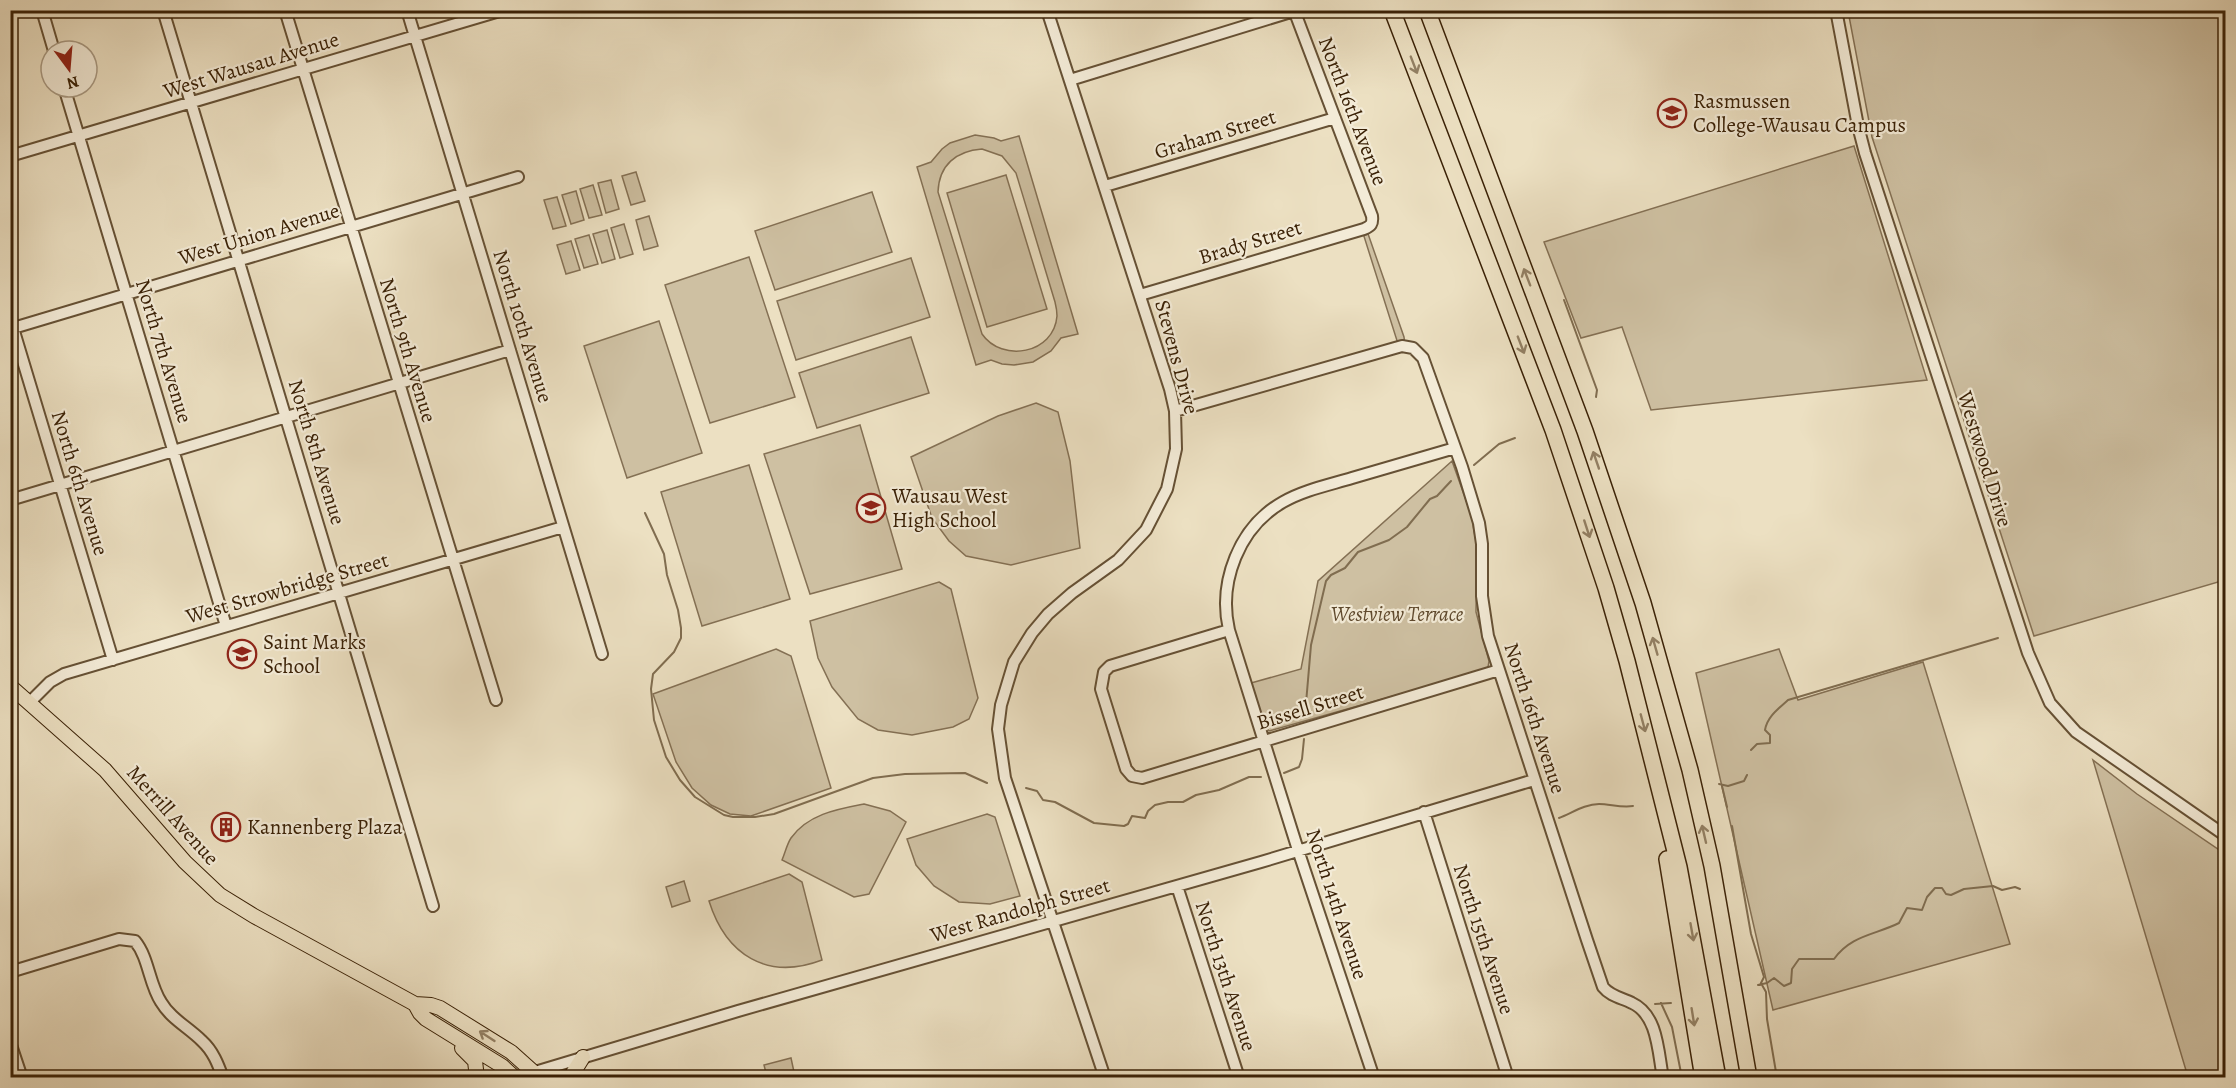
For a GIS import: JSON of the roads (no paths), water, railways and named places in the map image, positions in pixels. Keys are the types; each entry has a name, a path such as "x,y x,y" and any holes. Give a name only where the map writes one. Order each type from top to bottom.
{"highway":[{"path":"1392,10 1577,498 1621,638 1688,909 1718,1077"},
{"path":"1427,10 1585,431 1643,603 1676,717 1760,1077"},
{"path":"1650,752 1703,1077"},
{"path":"1712,866 1749,1077"}],"main road":[{"name":"Merrill Avenue","path":"10,686 105,770 180,856 215,891 254,916 415,1004 440,1008 502,1046 537,1075"},
{"name":"Merrill Avenue","path":"415,1004 422,1015 502,1066 515,1077"},
{"path":"444,1029 475,1060 477,1077"},
{"path":"570,1077 583,1057"}],"street":[{"path":"42,10 50,39"},
{"name":"North 8th Avenue","path":"163,10 433,906"},
{"name":"North 9th Avenue","path":"285,10 496,700"},
{"name":"North 10th Avenue","path":"407,10 602,654"},
{"name":"West Wausau Avenue","path":"10,156 503,10"},
{"name":"Stevens Drive","path":"1047,10 1140,295 1175,411 1176,449 1172,472 1161,503 1146,530 1118,560 1072,593 1048,614 1032,633 1014,662 1001,705 998,729 1002,766 1105,1077"},
{"name":"Westwood Drive","path":"1836,10 1865,153 2028,653 2050,703 2076,732 2226,836"},
{"path":"1070,80 1294,11"},
{"name":"North 16th Avenue","path":"1294,11 1372,216 1371,226"},
{"name":"North 7th Avenue","path":"68,99 226,626"},
{"name":"Graham Street","path":"1105,186 1335,118"},
{"name":"West Union Avenue","path":"12,325 126,294 518,177"},
{"name":"Brady Street","path":"1140,295 1371,226"},
{"name":"North 6th Avenue","path":"12,325 112,660"},
{"name":"North 16th Avenue","path":"1175,411 1402,346 1413,348 1419,353 1426,366 1455,448 1479,523 1484,609 1488,636 1534,780 1604,987 1607,992 1641,1008 1647,1015 1655,1034 1663,1077"},
{"path":"10,500 510,350"},
{"name":"North 14th Avenue","path":"1374,1077 1298,850 1229,630 1225,602 1233,563 1248,535 1269,512 1281,503 1306,491 1455,448"},
{"name":"West Strowbridge Street","path":"30,702 57,677 563,527"},
{"name":"Bissell Street","path":"1229,630 1110,666 1104,672 1101,689 1126,769 1132,776 1142,778 1499,670"},
{"name":"West Randolph Street","path":"515,1077 537,1075 583,1057 1177,886 1534,780"},
{"name":"North 15th Avenue","path":"1424,812 1509,1077"},
{"name":"North 13th Avenue","path":"1177,886 1239,1077"},
{"path":"10,972 119,939 135,941 140,947 154,990 161,1003 177,1022 212,1052 223,1077"},
{"path":"10,1042 22,1077"}],"waterway":[{"path":"1564,300 1597,390 1596,397"},
{"path":"1474,465 1499,444 1515,438"},
{"path":"1305,715 1311,645 1326,581 1331,575 1345,568 1358,552 1389,540 1407,527 1430,499 1437,496 1451,481"},
{"path":"645,513 664,554 681,628 681,638 674,652 653,674 651,689 654,720 666,757 680,780 695,797 724,815 755,817 774,814 873,778 905,774 965,773 987,783"},
{"path":"1751,750 1757,744 1770,743 1770,735 1765,730 1766,725 1788,700 1998,638"},
{"path":"1284,773 1299,767 1304,739"},
{"path":"1719,784 1728,786 1744,781 1747,775"},
{"path":"1026,788 1037,791 1043,800 1055,802 1094,823 1124,826 1128,824 1132,816 1145,818 1148,811 1155,805 1183,802 1196,795 1219,790 1249,777 1261,777"},
{"path":"1722,786 1727,807"},
{"path":"1559,818 1594,804 1633,806"},
{"path":"1732,826 1751,934 1764,977 1760,985"},
{"path":"1758,985 1774,978 1784,986 1791,983 1792,969 1799,959 1834,959 1856,940 1899,923 1907,908 1922,910 1927,897 1935,888 1942,888 1946,894 1951,895 1964,889 1993,886 2002,890 2015,887 2020,889"},
{"path":"1762,985 1766,992 1767,1019 1777,1078"},
{"path":"1661,1003 1672,1027 1682,1078"},
{"path":"1655,1004 1671,1003"}],"place":[{"name":"Rasmussen College-Wausau Campus","path":"1672,113"},
{"name":"Wausau West High School","path":"871,508"},
{"name":"Saint Marks School","path":"242,654"},
{"name":"Kannenberg Plaza","path":"226,827"}],"park label":[{"name":"Westview Terrace","path":"1397,614"}]}
